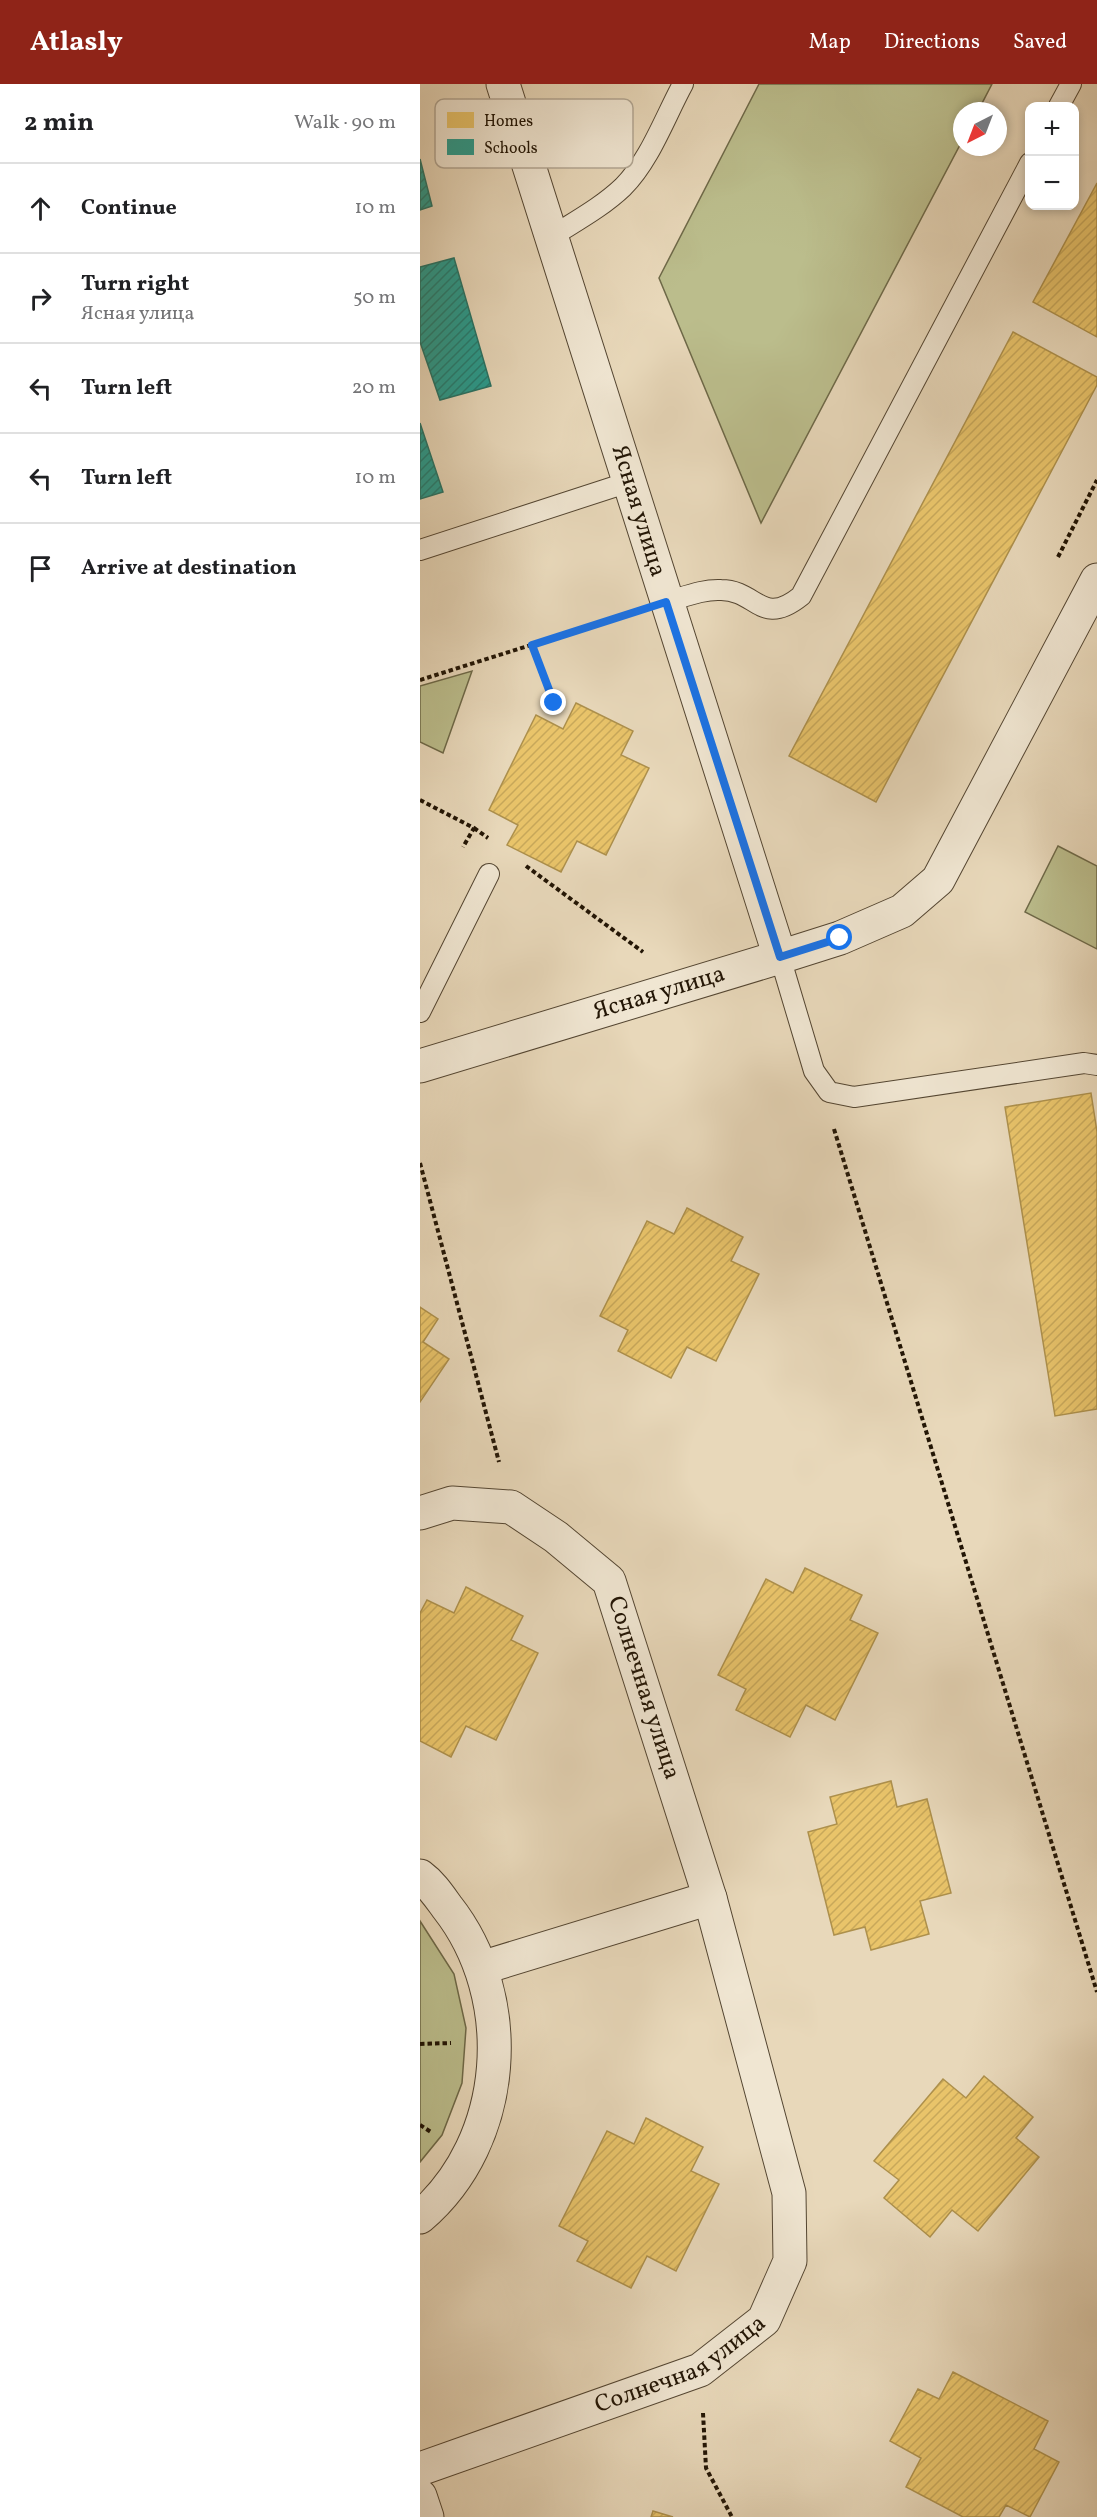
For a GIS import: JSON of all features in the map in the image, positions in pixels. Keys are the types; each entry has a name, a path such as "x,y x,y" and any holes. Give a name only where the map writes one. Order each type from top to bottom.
{"street":[{"name":"Ясная улица","path":"503,84 508,99"},
{"name":"Ясная улица","path":"420,1066 780,957 529,168"},
{"path":"780,957 840,938 902,911 938,880 1097,580"},
{"name":"Солнечная улица","path":"420,1513 452,1503 511,1507 556,1537 609,1581 710,1898 789,2193 790,2261 765,2320 700,2370 420,2469"},
{"path":"420,1876 463,1927 481,1968 497,2040 491,2098 471,2154 436,2203 420,2217"},
{"path":"481,1968 710,1898"},
{"path":"420,2496 427,2517"}],"lane":[{"path":"551,237 602,205 624,186 641,162 683,84"},
{"path":"1061,102 1071,84"},
{"path":"666,602 705,591 723,589 767,609 777,609 786,608 801,596 1025,171"},
{"path":"420,550 629,482"},
{"path":"420,1012 489,874"},
{"path":"780,957 814,1071 829,1092 854,1097 1084,1063 1097,1065"}],"path":[{"path":"420,680 666,602"},
{"path":"532,645 554,703"},
{"path":"420,800 474,828 493,842"},
{"path":"463,848 474,828"},
{"path":"521,862 643,952"},
{"path":"829,1092 834,1132 1097,1992"},
{"path":"420,1163 511,1507"},
{"path":"700,2370 706,2468 732,2517"}],"green space":[{"path":"759,84 992,84 983,102 953,102 954,156 761,523 659,278"},
{"path":"472,671 443,753 420,742 420,686"},
{"path":"1058,846 1097,866 1097,949 1025,912"},
{"path":"420,1921 454,1974 466,2028 462,2083 442,2135 420,2162"}],"building: Homes":[{"path":"1097,183 1097,337 1033,302"},
{"path":"1013,332 1097,377 1097,385 876,802 789,756"},
{"path":"576,703 633,731 621,755 649,768 606,855 577,841 561,872 507,845 518,825 489,810 536,715 563,729"},
{"path":"1091,1093 1097,1132 1097,1409 1055,1416 1005,1107"},
{"path":"687,1208 743,1237 731,1261 759,1274 716,1361 687,1347 671,1378 618,1351 628,1330 600,1316 647,1221 674,1234"},
{"path":"420,1307 438,1319 423,1342 449,1359 420,1402"},
{"path":"805,1568 862,1595 850,1620 878,1633 835,1720 806,1705 790,1737 736,1710 746,1689 718,1675 766,1579 793,1593"},
{"path":"466,1587 523,1616 511,1640 538,1653 496,1740 466,1726 451,1757 420,1741 420,1613 427,1600 454,1613"},
{"path":"891,1781 897,1807 927,1799 951,1893 920,1901 929,1934 871,1950 865,1927 834,1935 808,1832 837,1824 830,1797"},
{"path":"984,2076 1033,2117 1016,2138 1039,2157 978,2231 952,2210 930,2237 884,2198 899,2180 874,2161 943,2079 966,2098"},
{"path":"646,2118 703,2147 691,2171 719,2184 676,2271 647,2256 631,2288 577,2261 588,2241 559,2226 607,2131 634,2144"},
{"path":"953,2372 1048,2421 1034,2449 1059,2462 1030,2517 1006,2505 999,2517 963,2517 906,2487 921,2458 890,2441 918,2389 939,2399"},
{"path":"653,2511 673,2517 651,2517"}],"building: Schools":[{"path":"420,159 432,206 420,210"},
{"path":"454,258 491,386 440,400 420,342 420,267"},
{"path":"420,423 443,492 420,499"}],"route":[{"path":"554,703 532,645 666,602 780,957 840,938"}]}
